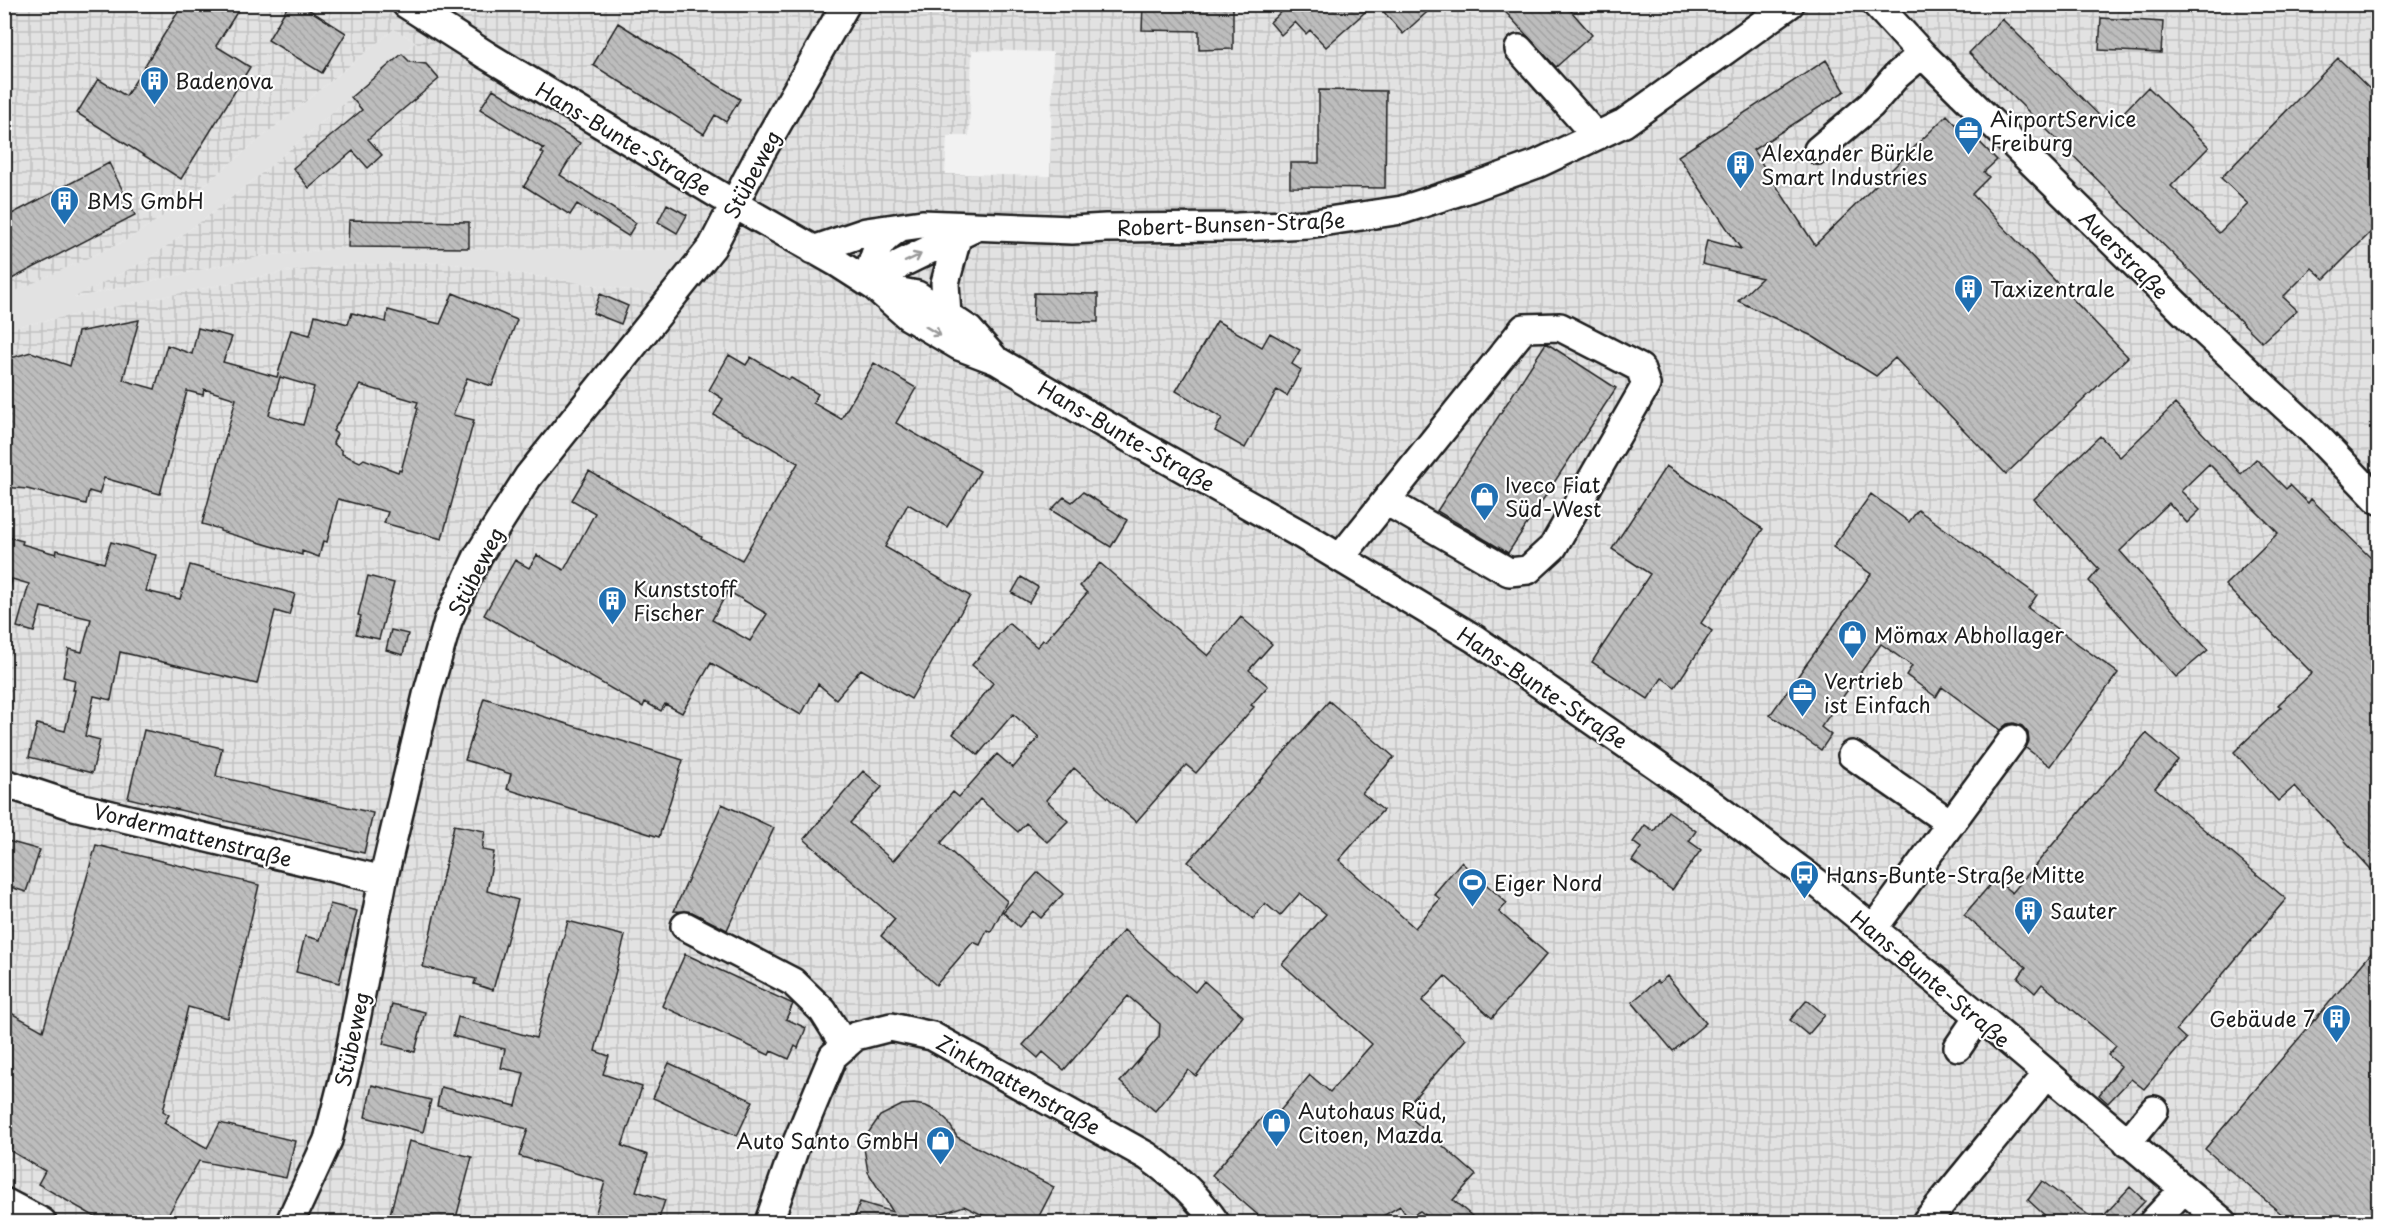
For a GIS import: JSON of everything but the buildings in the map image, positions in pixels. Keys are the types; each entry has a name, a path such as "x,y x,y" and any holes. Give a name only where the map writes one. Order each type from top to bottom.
{"street":[{"name":"Hans-Bunte-Straße","path":"406,4 486,55 871,284 918,322 959,346 996,360 1340,558 1475,639 1739,823 1979,1016 2223,1222"},
{"name":"Stübeweg","path":"290,1222 328,1140 348,1060 383,880 448,621 478,556 528,477 712,247 846,4"},
{"name":"Robert-Bunsen-Straße","path":"813,250 866,232 922,225 967,232 1308,224 1402,210 1537,164 1624,123 1790,4"},
{"name":"Auerstraße","path":"1876,4 1922,54 2190,318 2312,431 2379,500"},
{"path":"1519,49 1596,136"},
{"path":"1818,150 1871,105 1896,76 1922,54"},
{"path":"871,284 876,250 885,237 901,227"},
{"name":"Robert-Bunsen-Straße","path":"871,284 900,264 967,232"},
{"path":"947,316 945,283 967,232"},
{"name":"Hans-Bunte-Straße","path":"871,284 917,295 969,330 996,360"},
{"path":"1340,558 1524,328 1560,327 1640,369 1646,385 1553,547 1528,570 1509,572 1386,501"},
{"path":"1873,929 2013,739"},
{"path":"1852,755 1950,823"},
{"name":"Vordermattenstraße","path":"4,783 74,806 383,880"},
{"path":"686,926 793,982 823,1011 845,1047"},
{"path":"1958,1047 1979,1016"},
{"name":"Zinkmattenstraße","path":"769,1222 795,1147 833,1056 856,1036 891,1027 932,1036 1147,1156 1175,1176 1205,1207 1215,1222"},
{"path":"1926,1222 2048,1074"},
{"path":"2127,1143 2154,1110"},
{"path":"2153,1222 2184,1189"},
{"path":"4,1202 42,1222"}],"shaded area":[{"path":"5,5 2378,5 2378,1222 5,1222 5,329 284,272 347,265 441,262 660,295 693,250 348,247 263,256 73,298 147,260 206,218 256,178 416,42 394,29 187,199 159,219 125,241 5,296","holes":["972,50 1053,52 1050,176 946,174 947,136 969,136"]},
{"path":"394,29 416,42 206,218 147,260 74,298 263,256 348,247 694,250 660,295 441,262 347,265 284,272 5,329 4,296 125,241 159,219 187,199"}],"place":[{"name":"Badenova","path":"154,106"},
{"name":"AirportService Freiburg","path":"1969,156"},
{"name":"Alexander Bürkle Smart Industries","path":"1740,190"},
{"name":"BMS GmbH","path":"65,226"},
{"name":"Taxizentrale","path":"1969,314"},
{"name":"Iveco Fiat Süd-West","path":"1484,522"},
{"name":"Kunststoff Fischer","path":"612,626"},
{"name":"Mömax Abhollager","path":"1853,660"},
{"name":"Vertrieb ist Einfach","path":"1803,718"},
{"name":"Hans-Bunte-Straße Mitte","path":"1805,900"},
{"name":"Eiger Nord","path":"1473,908"},
{"name":"Sauter","path":"2029,936"},
{"name":"Gebäude 7","path":"2336,1044"},
{"name":"Autohaus Rüd, Citoen, Mazda","path":"1277,1148"},
{"name":"Auto Santo GmbH","path":"940,1166"}]}
